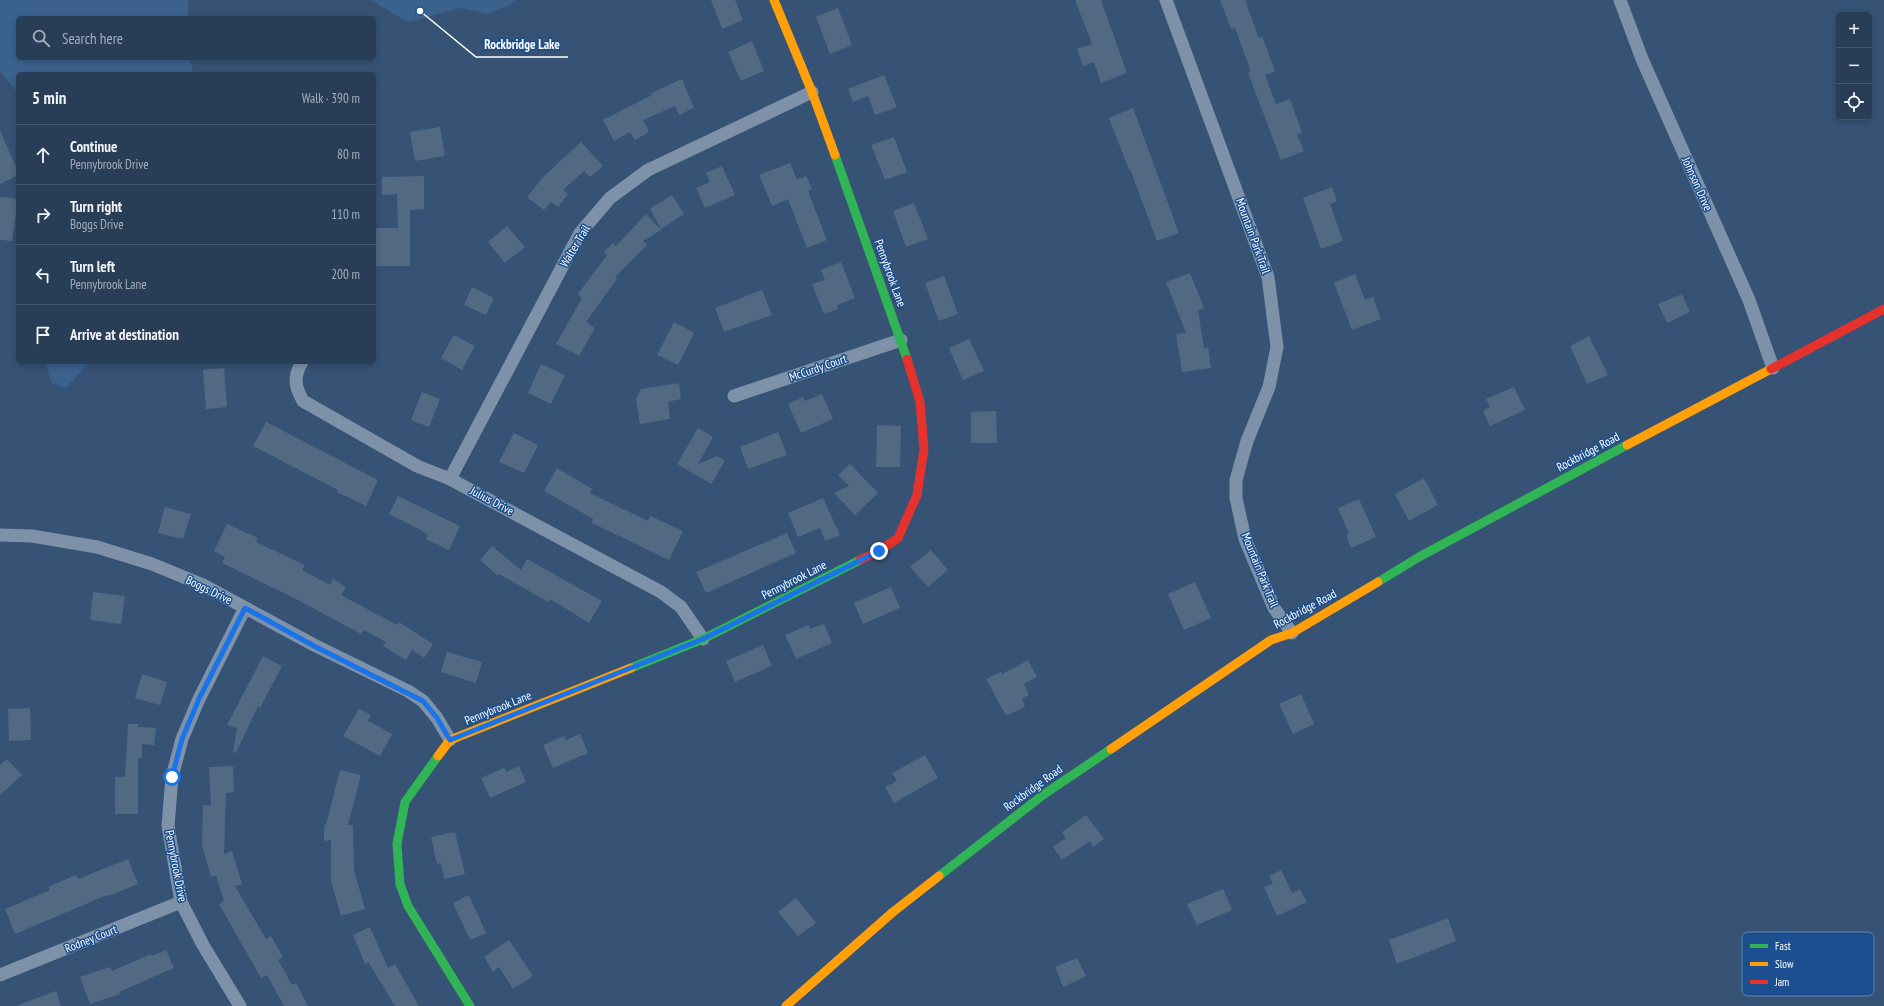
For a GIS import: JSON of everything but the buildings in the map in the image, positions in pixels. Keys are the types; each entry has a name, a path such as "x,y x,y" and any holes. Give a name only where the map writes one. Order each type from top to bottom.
{"street":[{"name":"Pennybrook Lane","path":"450,740 703,639 879,551 898,538 917,495 924,449 920,402 901,340 812,92 774,0"},
{"name":"Mountain Park Trail","path":"1166,0 1268,277 1277,347 1269,387 1247,441 1236,480 1236,498 1245,539 1274,608 1292,633"},
{"name":"Johnson Drive","path":"1620,0 1642,59 1749,300 1773,368"},
{"name":"Walter Trail","path":"450,478 580,233 610,198 648,170 812,92"},
{"name":"Rockbridge Road","path":"786,1006 893,912 1043,795 1271,640 1292,633 1426,553 1884,309"},
{"name":"McCurdy Court","path":"734,396 901,340"},
{"name":"Julius Drive","path":"301,364 295,378 297,390 303,401 418,466 450,478 661,592 681,607 703,639"},
{"name":"Boggs Drive","path":"0,535 32,536 97,547 152,564 203,585 314,646 423,701 437,718 450,740"},
{"name":"Pennybrook Drive","path":"240,1006 203,945 182,902 168,826 172,777 182,739 199,699 245,608"},
{"path":"450,740 405,802 397,844 400,884 408,906 470,1006"},
{"name":"Rodney Court","path":"0,975 182,902"}],"water":[{"path":"0,0 188,0 188,16 16,16 16,60 190,60 193,72 16,72 16,91 0,71"},
{"path":"371,0 516,0 510,5 487,14 461,8 409,22"},
{"path":"46,364 88,364 66,388 52,384"}],"traffic: fast":[{"path":"835,155 907,359"},
{"path":"1378,582 1419,557 1627,445"},
{"path":"631,668 703,639 860,560"},
{"path":"939,876 1043,795 1111,749"},
{"path":"438,756 405,802 397,844 400,884 408,906 470,1006"}],"traffic: slow":[{"path":"774,0 812,92 835,155"},
{"path":"1627,445 1771,369"},
{"path":"1111,749 1271,640 1292,633 1378,582"},
{"path":"438,756 450,740 631,668"},
{"path":"786,1006 893,912 939,876"}],"traffic: jam":[{"path":"1771,369 1884,309"},
{"path":"860,560 879,551 898,538 917,495 924,449 920,402 907,359"}],"place":[{"name":"Rockbridge Lake","path":"420,11"}],"route":[{"path":"172,777 182,739 199,699 245,608 314,646 408,691 423,701 437,718 450,740 703,639 879,551"}]}
